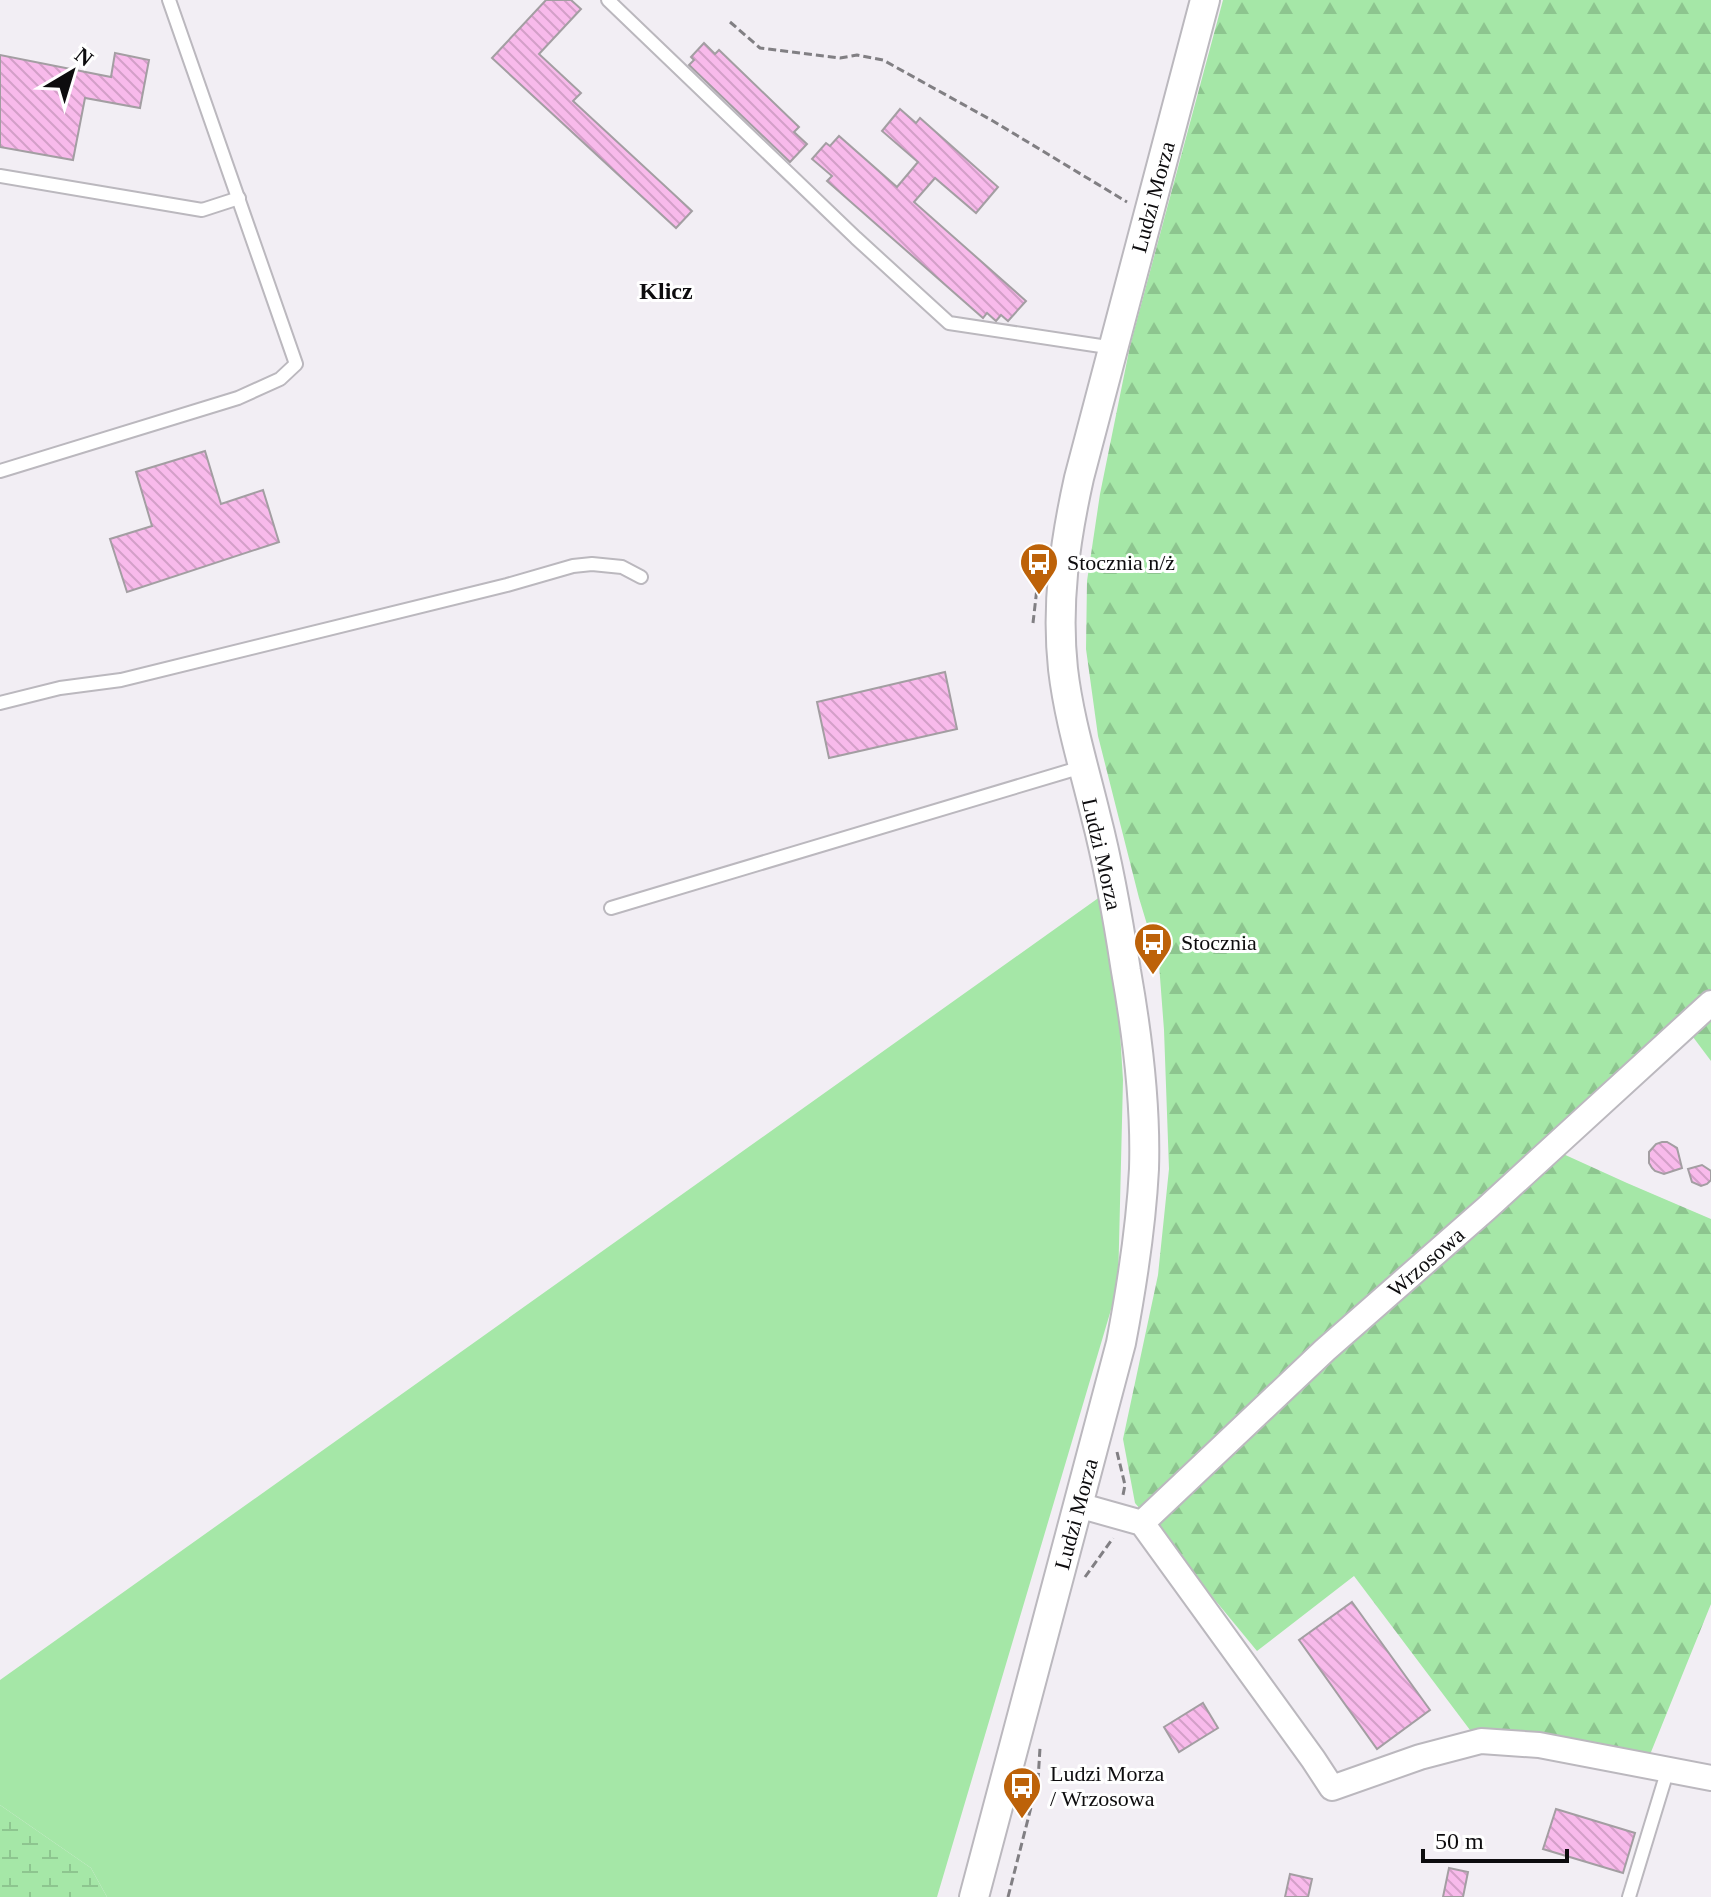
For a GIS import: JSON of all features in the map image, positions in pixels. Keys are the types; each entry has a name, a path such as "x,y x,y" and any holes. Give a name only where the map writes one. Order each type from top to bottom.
{"street":[{"name":"Ludzi Morza","path":"974,1897 1121,1343 1132,1289 1144,1168 1141,1084 1127,974 1096,816 1070,718 1063,667 1060,602 1064,554 1075,499 1205,0"},
{"name":"Wrzosowa","path":"1130,1519 1498,1198 1711,1003"},
{"path":"1078,1505 1130,1519 1332,1788 1420,1757 1481,1741 1539,1745 1711,1778"}],"lane":[{"path":"0,471 238,398 280,379 296,364 169,0"},
{"path":"608,0 949,323 1114,348"},
{"path":"0,176 202,210 239,198"},
{"path":"0,703 60,688 121,680 573,566 622,567 641,577"},
{"path":"611,908 1082,767"},
{"path":"1629,1897 1668,1769"}],"path":[{"path":"730,22 760,48 840,58 857,55 883,60 1148,213"},
{"path":"1086,1576 1130,1519 1116,1444"},
{"path":"1008,1897 1038,1780 1040,1736"}],"green space":[{"path":"1223,0 1711,0 1711,1061 1693,1037 1561,1153 1711,1219 1711,1604 1649,1757 1562,1738 1470,1730 1354,1576 1257,1651 1135,1503 1123,1439 1158,1275 1169,1169 1164,1030 1159,964 1098,736 1086,649 1087,581 1100,494 1130,346"},
{"path":"1111,889 1123,1080 1118,1286 937,1897 107,1897 91,1868 0,1805 0,1680"},
{"path":"0,1805 91,1868 107,1897 0,1897"}],"building":[{"path":"546,0 571,0 581,9 539,54 581,93 573,101 692,211 676,228 492,58"},
{"path":"704,43 715,54 719,50 799,127 794,132 807,144 790,162 689,65 694,60 691,57"},
{"path":"115,53 149,60 140,108 85,98 73,160 0,147 0,55 111,77"},
{"path":"900,109 916,123 920,118 998,187 976,213 935,178 914,202 1026,301 1008,321 1001,315 996,321 987,313 983,318 827,181 832,176 812,159 826,143 830,146 839,136 897,187 918,162 882,131"},
{"path":"205,451 221,504 263,490 279,542 127,592 110,539 152,526 136,472"},
{"path":"945,672 957,729 829,758 817,702"},
{"path":"1662,1142 1677,1148 1682,1168 1664,1174 1652,1168 1649,1152"},
{"path":"1702,1165 1711,1171 1711,1180 1701,1186 1692,1182 1688,1169"},
{"path":"1352,1602 1430,1710 1377,1749 1299,1640"},
{"path":"1203,1703 1218,1728 1179,1752 1164,1727"},
{"path":"1556,1809 1635,1833 1623,1873 1543,1849"},
{"path":"1449,1868 1468,1872 1463,1897 1443,1897"},
{"path":"1290,1874 1312,1879 1308,1897 1285,1897"}],"place":[{"name":"Stocznia n/ż","path":"1039,596"},
{"name":"Stocznia","path":"1153,976"},
{"name":"Ludzi Morza / Wrzosowa","path":"1022,1820"}],"district":[{"name":"Klicz","path":"666,291"}]}
